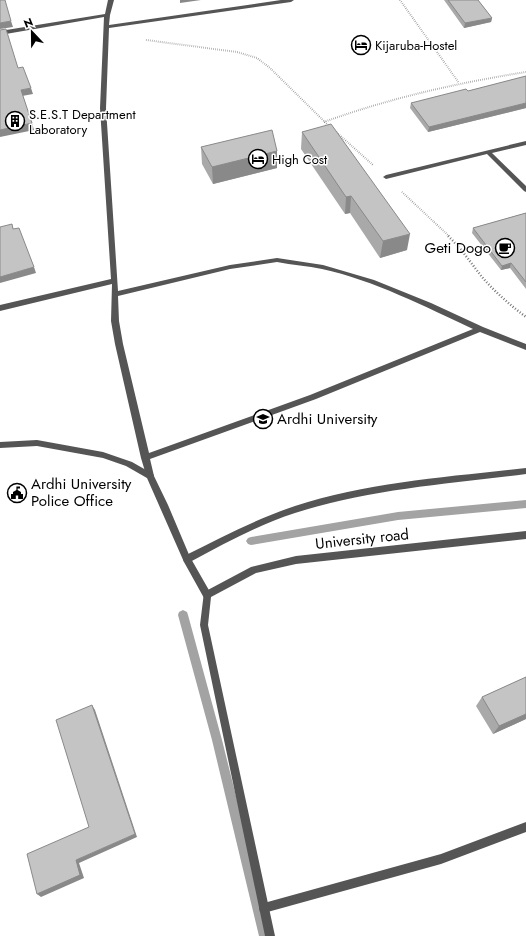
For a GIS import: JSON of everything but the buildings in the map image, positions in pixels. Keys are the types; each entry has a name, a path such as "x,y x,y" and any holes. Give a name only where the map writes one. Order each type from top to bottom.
{"street":[{"path":"111,0 107,15 106,28 103,108 115,281 115,320 119,344 150,476 164,504 187,559 207,595 204,626 208,651 238,781 270,936"},
{"path":"106,28 291,0"},
{"path":"0,33 107,15"},
{"path":"386,177 526,143"},
{"path":"488,152 526,190"},
{"path":"114,295 230,267 277,260 323,267 372,282 429,304 480,329 526,347"},
{"path":"0,308 115,281"},
{"path":"146,458 313,397 480,329"},
{"path":"0,445 37,442 103,455 129,464 150,476"},
{"path":"187,559 229,537 269,520 308,506 397,486 526,472"},
{"name":"University road","path":"207,595 254,570 296,560 526,535"},
{"path":"264,908 441,859 526,827"}],"path":[{"path":"400,0 459,83"},
{"path":"142,39 237,52 257,58 270,68 324,122 386,177 456,243 483,278 506,302 526,317"},
{"path":"324,122 359,108 401,96 459,83 526,72"}],"waterway":[{"path":"251,541 398,516 526,504"},
{"path":"183,615 217,740 265,936"}],"place":[{"name":"Kijaruba-Hostel","path":"361,45"},
{"name":"S.E.S.T Department Laboratory","path":"15,121"},
{"name":"High Cost","path":"258,159"},
{"name":"Geti Dogo","path":"505,248"},
{"name":"Ardhi University","path":"263,419"},
{"name":"Ardhi University Police Office","path":"17,493"}]}
